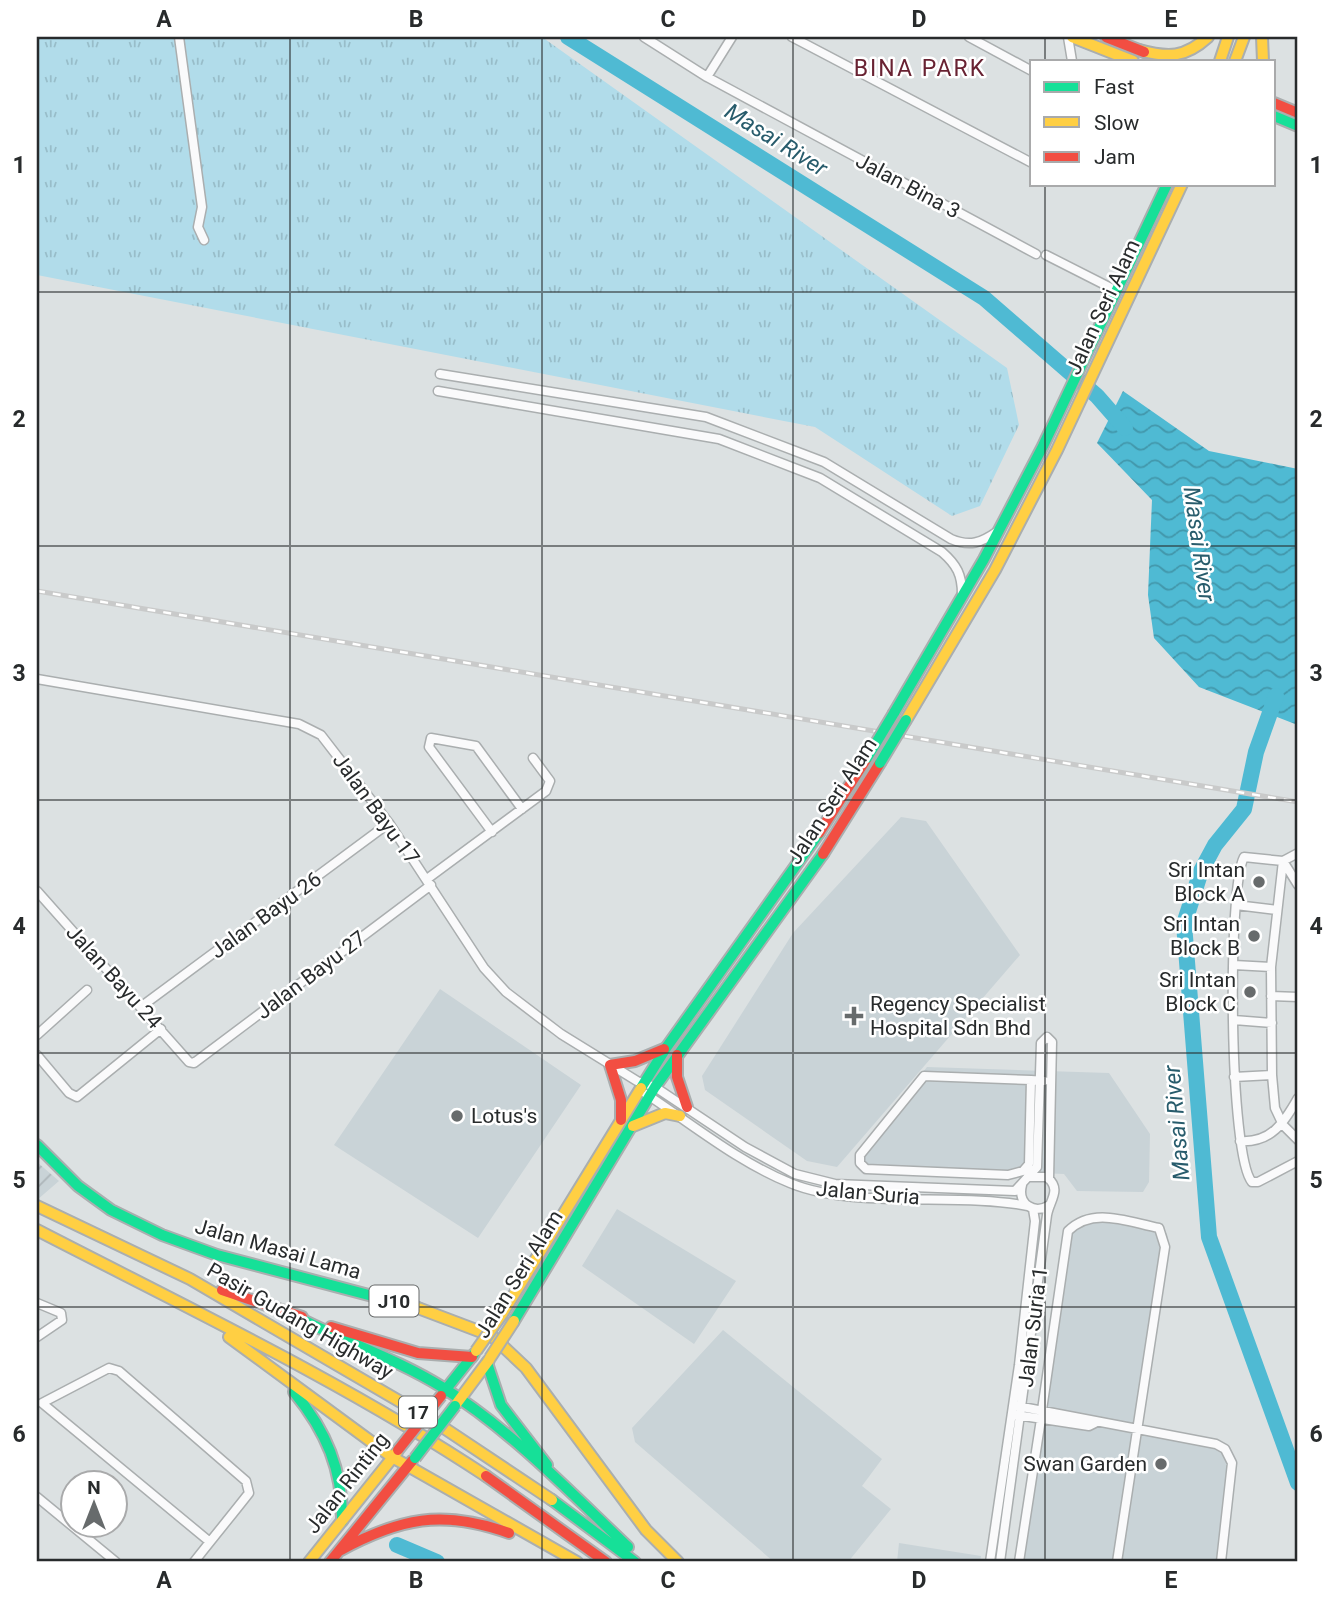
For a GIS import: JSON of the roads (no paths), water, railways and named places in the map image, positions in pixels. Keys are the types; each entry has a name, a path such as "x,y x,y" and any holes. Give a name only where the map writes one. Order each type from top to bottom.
{"main road":[{"path":"1070,37 1130,60"},
{"path":"1106,37 1164,60"},
{"path":"1139,50 1170,59 1182,57 1194,51 1208,37"},
{"path":"1220,60 1228,37"},
{"path":"1235,60 1244,37"},
{"path":"1262,37 1263,60"},
{"path":"1278,105 1298,113"},
{"path":"1277,119 1298,126"},
{"path":"1156,208 1162,186"},
{"name":"Jalan Seri Alam","path":"458,1402 514,1321 626,1125 666,1048 804,857 867,758 962,597 999,531 1166,186"},
{"name":"Jalan Seri Alam","path":"646,1087 677,1055 817,864 880,764 995,569 1080,401 1181,186"},
{"path":"1169,212 1187,186"},
{"path":"666,1048 635,1060 610,1065 626,1125 665,1113 683,1111 677,1055"},
{"name":"Jalan Seri Alam","path":"443,1393 502,1314 626,1125"},
{"name":"Jalan Masai Lama","path":"37,1145 78,1186 111,1210 162,1235 217,1255 439,1314 492,1336 526,1368 646,1530 678,1562"},
{"name":"Pasir Gudang Highway","path":"37,1206 190,1279 435,1422 560,1505 635,1562"},
{"name":"Pasir Gudang Highway","path":"37,1230 196,1315 256,1343 424,1435 548,1518 606,1562"},
{"path":"190,1279 415,1354 450,1358 474,1354"},
{"path":"196,1315 395,1454 559,1553"},
{"path":"293,1315 458,1402 565,1488 645,1562"},
{"path":"258,1358 306,1405 332,1450 340,1480 342,1521"},
{"path":"488,1360 490,1385 505,1410 565,1488"},
{"name":"Jalan Rinting","path":"310,1562 443,1393"},
{"name":"Jalan Rinting","path":"330,1562 458,1402"},
{"path":"339,1551 373,1532 406,1521 443,1517 485,1523 577,1562"}],"street":[{"path":"179,37 202,207 198,228 204,240"},
{"name":"Jalan Bina 3","path":"644,37 707,77 1036,254"},
{"path":"707,77 732,37"},
{"path":"792,37 1030,162"},
{"path":"969,37 1030,70"},
{"path":"1070,37 1072,60"},
{"path":"1046,255 1115,290"},
{"path":"440,374 706,417 824,462 964,545 979,543 999,531"},
{"path":"438,391 719,439 820,478 942,552 956,564 962,579 962,597"},
{"name":"Jalan Bayu 17","path":"37,680 299,724 321,735 390,824 484,968 506,992 561,1034 646,1087"},
{"path":"492,832 429,747 431,738 476,746 522,810"},
{"name":"Jalan Bayu 27","path":"191,1063 196,1062 522,810 550,785 533,758"},
{"name":"Jalan Bayu 26","path":"142,1006 390,824"},
{"path":"1298,853 1283,861 1244,857 1236,905 1234,965 1234,1077 1240,1141 1248,1177 1252,1182 1258,1182 1298,1161"},
{"path":"1283,861 1298,885"},
{"path":"1283,861 1271,967 1272,1075 1275,1108 1283,1125 1298,1140"},
{"name":"Jalan Bayu 24","path":"37,891 191,1063"},
{"path":"1236,905 1277,910"},
{"path":"1234,965 1271,967"},
{"path":"37,1035 87,990"},
{"path":"1271,996 1298,998"},
{"path":"1234,1020 1272,1023"},
{"path":"37,1055 69,1093 77,1097 161,1029"},
{"path":"1035,1081 1037,1167 1022,1185 1021,1196 1031,1207 1050,1205 1055,1190 1049,1179 1052,1042 1047,1038 1041,1043 1035,1081 1029,1164 1023,1171 1008,1175 866,1169 860,1163 860,1155 924,1076 1035,1081 1050,1081"},
{"path":"1234,1077 1272,1075"},
{"name":"Jalan Suria","path":"646,1087 744,1147 795,1174 835,1184 1012,1192 1022,1185"},
{"path":"1240,1141 1261,1140 1283,1125 1298,1098"},
{"name":"Jalan Suria","path":"683,1111 739,1156 791,1184 834,1194 1031,1207"},
{"path":"953,1189 977,1184 982,1174"},
{"path":"1031,1177 1042,1175 1049,1179"},
{"name":"Jalan Suria 1","path":"1000,1562 1050,1205"},
{"name":"Jalan Suria 1","path":"1012,1410 1035,1221 1031,1207"},
{"path":"1019,1562 1068,1231 1077,1222 1094,1216 1159,1228 1165,1247 1117,1562"},
{"path":"37,1303 61,1313 62,1320 37,1337"},
{"path":"194,1562 210,1542 249,1493 247,1481 119,1371 109,1368 42,1403 210,1542"},
{"path":"990,1562 1012,1410 1090,1419 1095,1423 1216,1444 1229,1456 1232,1469 1220,1562"},
{"path":"37,1497 116,1562"}],"water":[{"path":"1123,391 1209,451 1298,469 1298,702 1295,724 1199,687 1154,638 1148,595 1152,500 1097,443"}],"waterway":[{"name":"Masai River","path":"568,37 984,298 1097,396 1125,428"},
{"name":"Masai River","path":"1276,696 1256,752 1244,809 1215,845 1201,871 1184,924 1209,1237 1298,1483"},
{"path":"397,1545 437,1562"}],"railway":[{"path":"37,591 1298,802"}],"place":[{"name":"Sri Intan Block A","path":"1259,882"},
{"name":"Sri Intan Block B","path":"1254,936"},
{"name":"Sri Intan Block C","path":"1250,992"},
{"name":"Regency Specialist Hospital Sdn Bhd","path":"854,1016"},
{"name":"Lotus's","path":"457,1116"},
{"name":"Swan Garden","path":"1161,1464"}],"district":[{"name":"BINA PARK","path":"920,68"}]}
